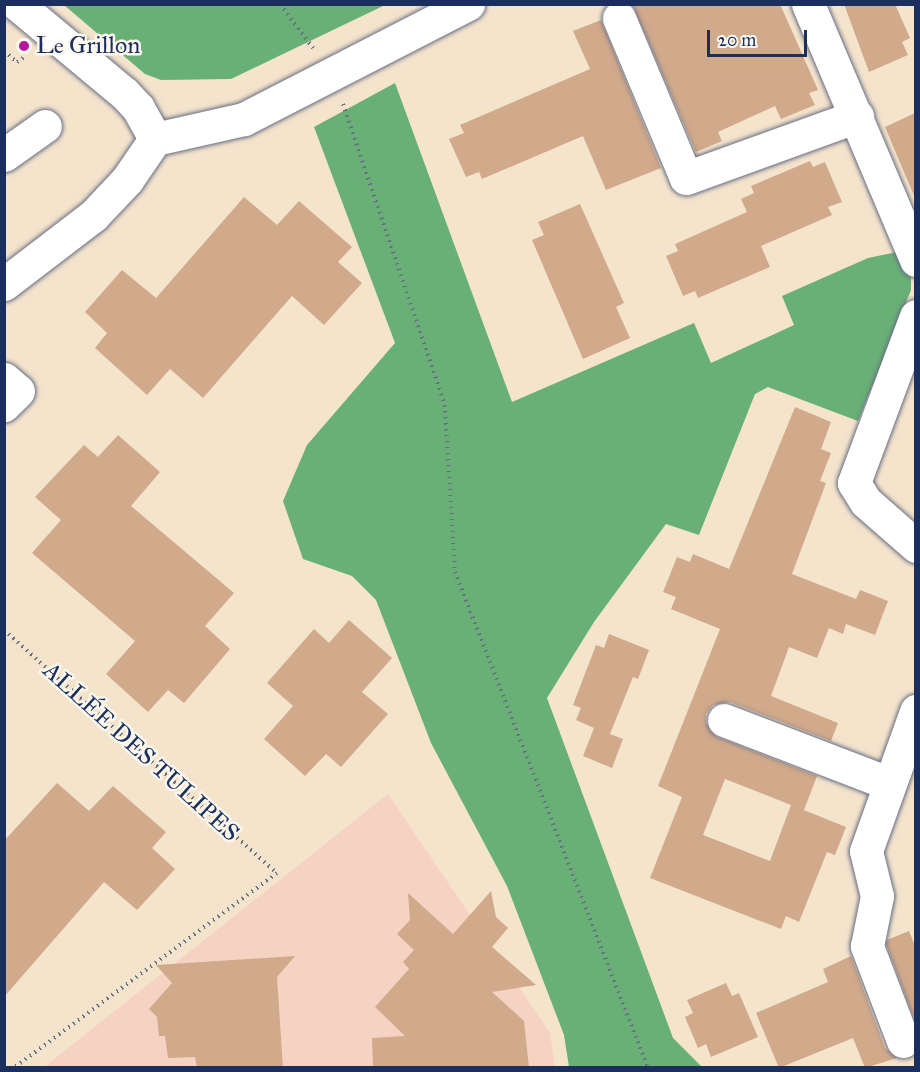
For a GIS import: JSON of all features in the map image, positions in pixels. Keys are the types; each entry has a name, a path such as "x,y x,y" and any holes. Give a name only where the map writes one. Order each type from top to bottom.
{"street":[{"path":"17,4 124,93 138,108 155,139"},
{"path":"4,284 93,216 127,180 155,139 244,119 468,4"},
{"path":"808,5 857,116 915,260"},
{"path":"620,18 686,178 857,116"},
{"path":"4,155 45,126"},
{"path":"914,325 854,483 866,502 915,546"},
{"path":"4,379 18,391 4,405"},
{"path":"903,1041 867,946 877,896 866,851 899,778 915,711"},
{"path":"724,720 899,778"}],"path":[{"path":"280,4 332,72 445,405 455,572 648,1068"},
{"name":"ALLÉE DES TULIPES","path":"4,630 278,873 13,1068"}],"shaded area":[{"path":"388,794 550,1033 555,1067 43,1068"}],"green space":[{"path":"64,5 385,5 231,79 161,80 145,74"},
{"path":"395,83 512,402 694,323 711,363 794,325 782,296 868,258 902,251 911,272 911,290 858,421 768,387 755,394 699,535 666,524 594,622 547,698 673,1038 702,1067 569,1067 564,1035 507,886 431,743 376,600 352,576 303,559 283,501 307,445 395,343 314,127"}],"building":[{"path":"780,4 818,90 809,93 815,105 781,119 775,106 718,132 722,141 696,152 633,6"},
{"path":"844,4 895,4 910,38 902,42 908,55 869,72"},
{"path":"601,20 661,168 606,190 583,136 482,179 479,172 466,177 449,139 464,133 460,125 590,69 573,31"},
{"path":"915,113 915,198 885,127"},
{"path":"810,161 813,167 825,162 842,202 828,207 832,215 761,246 770,267 698,298 695,291 683,296 666,256 678,251 675,244 747,212 741,199 754,193 751,186"},
{"path":"244,197 277,225 299,201 352,247 338,262 362,283 324,325 292,296 203,398 170,369 147,395 95,348 107,333 85,312 122,270 156,298"},
{"path":"580,204 624,303 616,307 630,338 583,359 532,240 544,235 538,222"},
{"path":"795,407 831,422 821,449 831,453 820,481 826,483 792,574 856,599 860,590 888,601 875,635 846,624 843,634 829,628 817,658 789,647 771,696 838,723 831,741 730,702 713,705 706,714 706,723 717,737 817,776 804,810 846,827 835,855 827,852 799,922 786,916 781,929 650,878 682,797 658,786 720,629 671,609 676,597 663,592 677,557 690,562 693,554 729,569","holes":["725,779 791,805 770,861 703,835"]},
{"path":"118,435 160,472 131,506 234,593 205,626 230,649 184,703 168,690 148,712 106,674 135,641 32,553 61,520 35,497 84,445 98,457"},
{"path":"349,620 392,658 362,692 388,714 341,767 326,754 305,776 264,739 293,706 267,683 314,629 329,643"},
{"path":"609,634 649,650 638,679 633,677 610,734 623,739 612,768 583,756 594,728 576,720 581,708 573,705 596,645 604,648"},
{"path":"57,783 89,811 113,786 166,832 152,848 175,869 137,910 104,882 4,997 4,841"},
{"path":"491,891 496,917 508,928 492,947 536,985 492,992 524,1021 529,1068 373,1068 372,1038 405,1036 375,1007 409,969 403,962 414,950 397,934 410,920 408,893 453,934"},
{"path":"909,931 915,946 915,1021 886,944 887,940"},
{"path":"295,956 277,977 283,1068 197,1068 195,1057 168,1058 165,1036 159,1036 157,1017 149,1009 172,983 156,965"},
{"path":"851,956 885,1048 897,1058 865,1068 853,1038 779,1068 756,1013 828,982 823,969"},
{"path":"726,983 732,996 739,993 758,1037 711,1057 706,1044 698,1048 685,1017 693,1013 687,1000"}],"place":[{"name":"Le Grillon","path":"24,46"}]}
